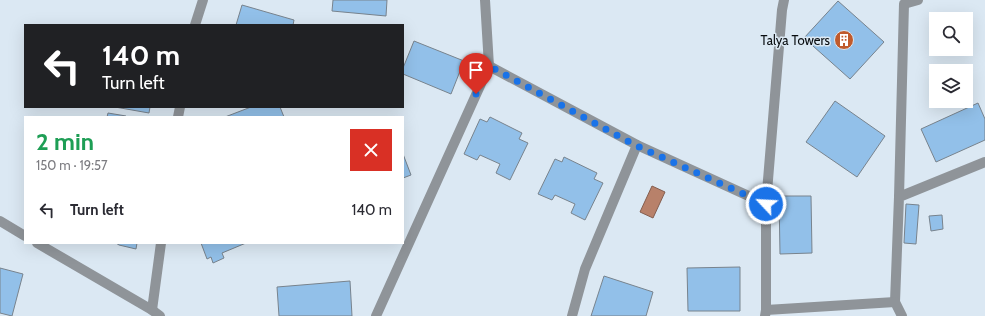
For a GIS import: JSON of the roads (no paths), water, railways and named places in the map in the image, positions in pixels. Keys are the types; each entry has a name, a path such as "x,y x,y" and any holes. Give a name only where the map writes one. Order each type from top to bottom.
{"street":[{"path":"196,24 203,0"},
{"path":"376,316 489,66 485,0"},
{"path":"784,0 766,204 766,313 895,302"},
{"path":"902,316 895,302 904,4 918,0"},
{"path":"489,66 637,146 766,204"},
{"path":"572,316 585,269 637,146"},
{"path":"899,197 985,162"},
{"path":"0,222 24,235"},
{"path":"39,244 156,313 161,244"}],"place":[{"name":"Talya Towers","path":"844,40"}]}
